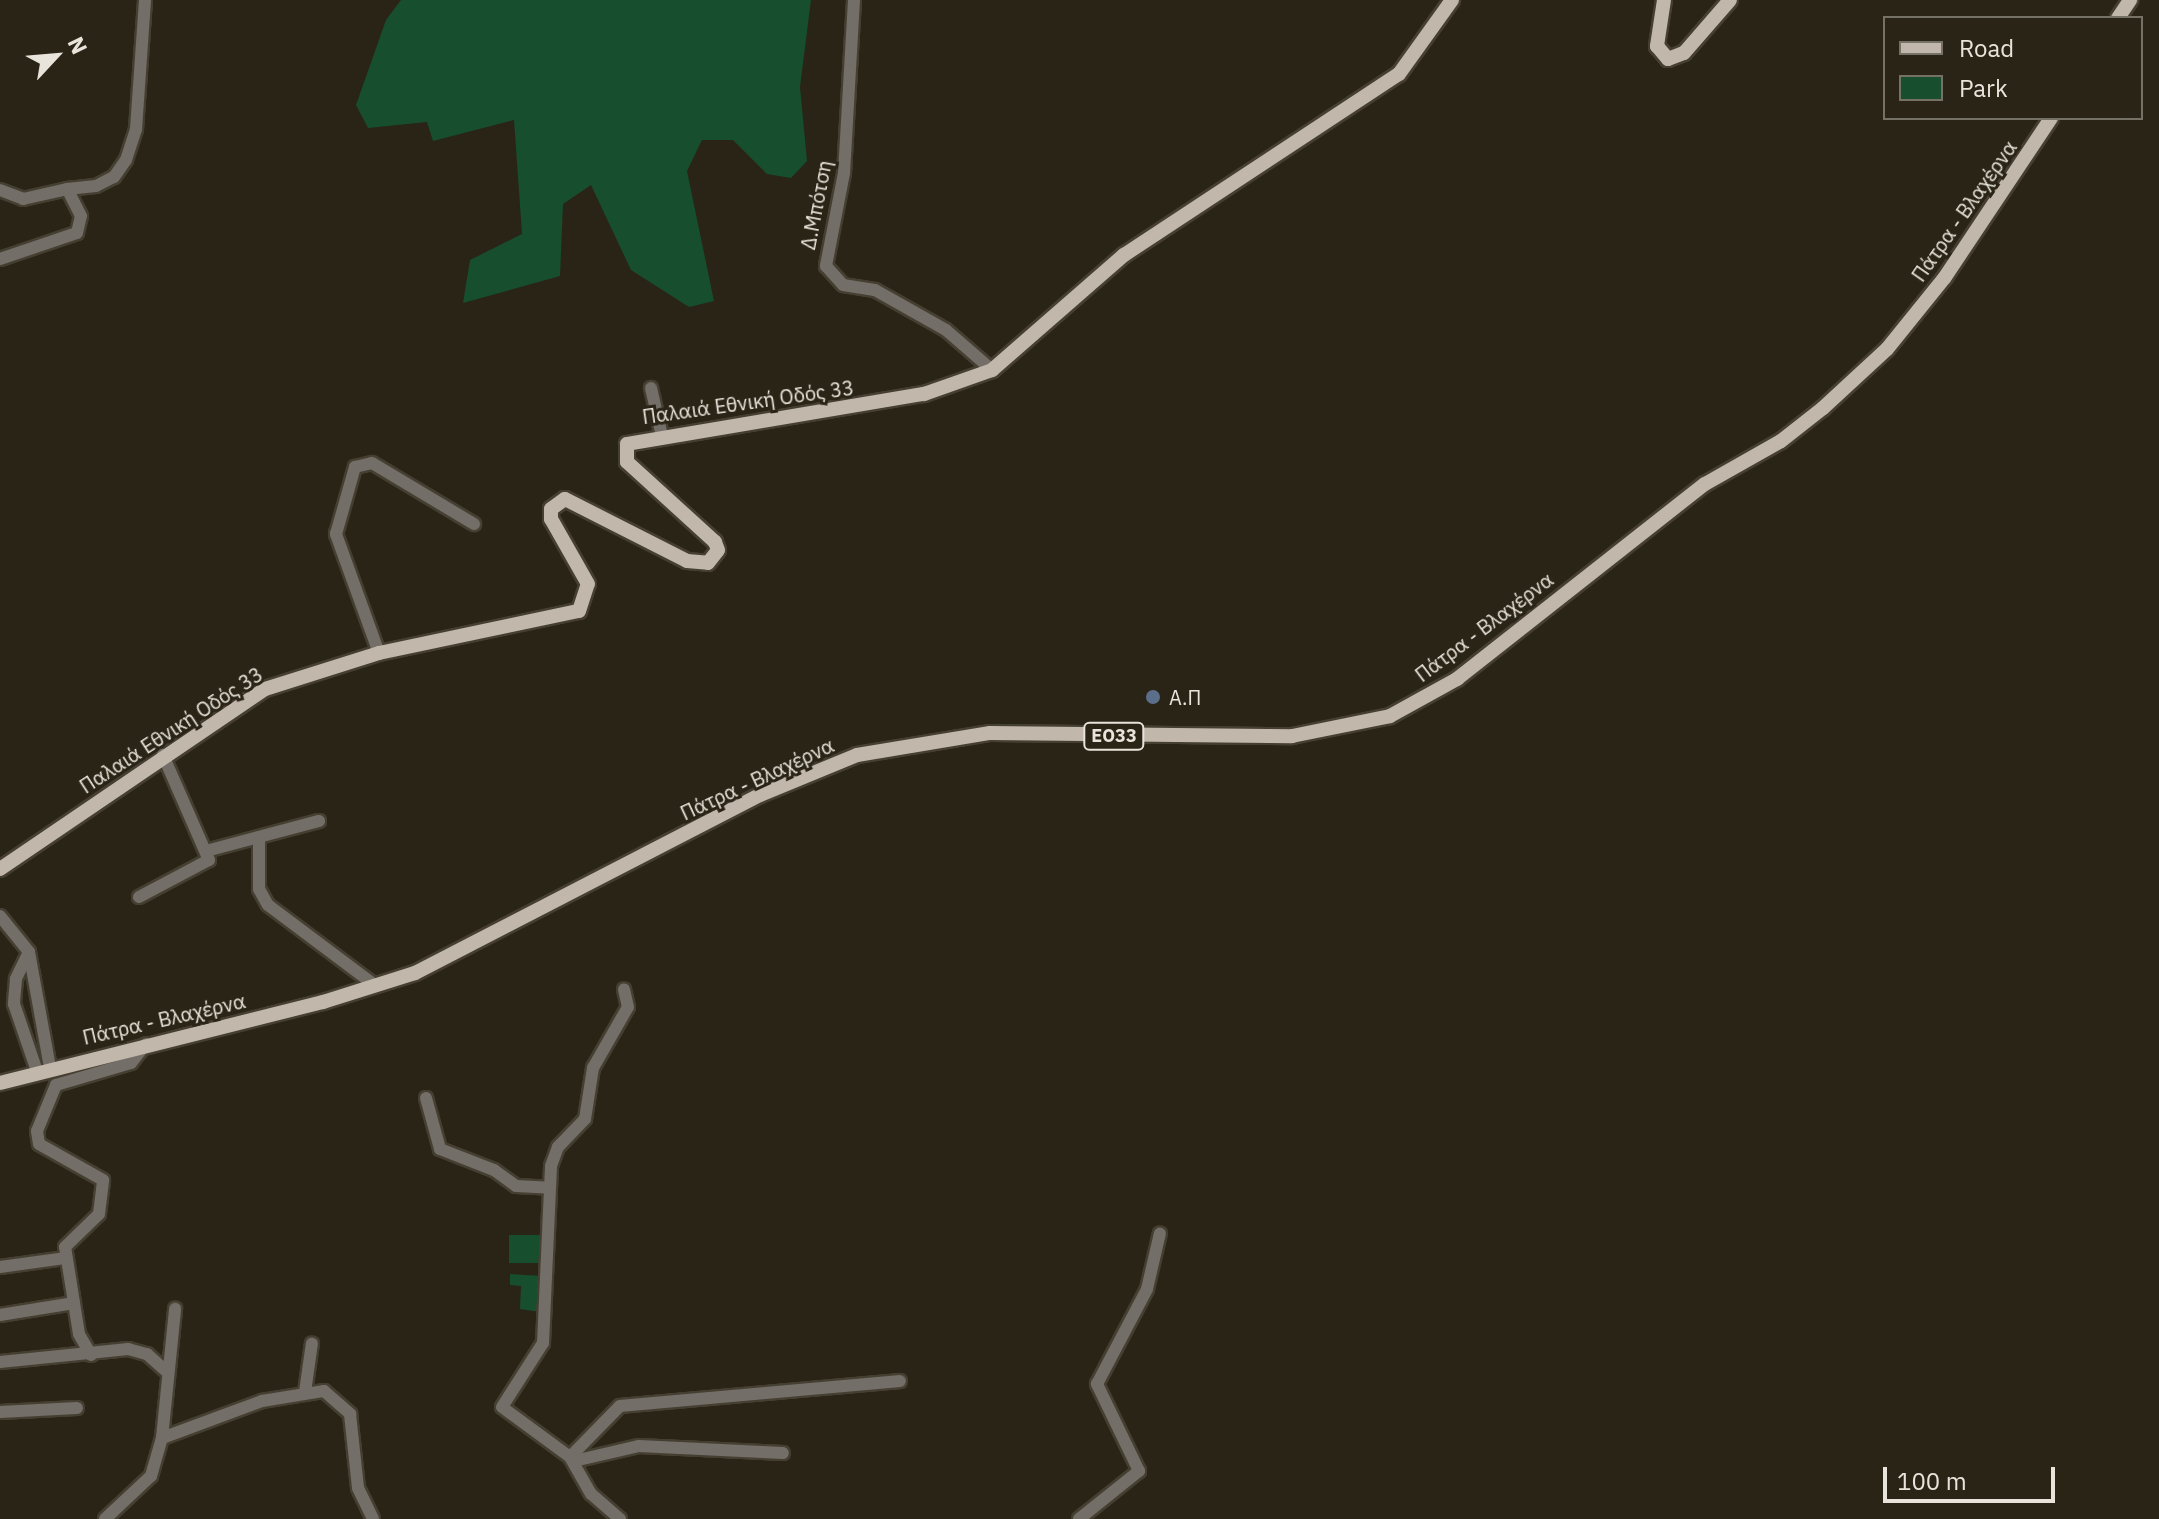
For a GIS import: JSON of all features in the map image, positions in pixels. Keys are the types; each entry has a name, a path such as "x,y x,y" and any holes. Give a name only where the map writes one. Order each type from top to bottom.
{"main road":[{"name":"Παλαιά Εθνική Οδός 33","path":"0,869 163,755 265,689 379,653 579,611 588,584 551,519 551,509 565,499 694,564 715,558 718,550 705,528 627,462 627,444 924,394 992,370 1124,255 1399,74 1452,0"},
{"path":"1664,0 1657,46 1668,59 1684,53 1730,0"},
{"name":"Πάτρα - Βλαχέρνα","path":"0,1083 44,1069 376,986 483,941 760,795 857,755 990,733 1292,736 1390,716 1424,699 1705,484 1781,441 1823,408 1887,349 1945,277 2050,120"}],"street":[{"path":"0,190 23,199 105,182 126,160 136,129 145,0"},
{"name":"Δ.Μπότση","path":"854,0 844,173 826,266 843,285 888,296 946,330 992,370"},
{"path":"0,259 77,233 81,216 67,189"},
{"path":"651,388 662,436"},
{"path":"379,653 336,534 355,467 372,463 474,524"},
{"path":"139,897 201,869 209,860 163,755"},
{"path":"206,851 319,821"},
{"path":"259,837 259,889 268,905 376,986"},
{"path":"0,916 29,952 44,1069"},
{"path":"29,952 16,979 14,1004 44,1069"},
{"path":"620,1519 591,1494 572,1459 502,1407 543,1343 550,1188 558,1147 579,1131 593,1068 628,1007 624,989"},
{"path":"91,1355 79,1334 66,1258 67,1240 99,1214 103,1180 39,1144 50,1091 62,1081 131,1063 146,1043"},
{"path":"426,1098 440,1149 494,1170 516,1186 550,1188"},
{"path":"1079,1519 1139,1471 1097,1384 1147,1289 1160,1233"},
{"path":"0,1267 66,1258"},
{"path":"0,1315 74,1303"},
{"path":"105,1519 151,1476 162,1438 165,1370 175,1309"},
{"path":"305,1392 312,1343"},
{"path":"0,1362 128,1349 147,1354 165,1370"},
{"path":"572,1459 620,1406 900,1381"},
{"path":"162,1438 206,1418 305,1392 324,1391 350,1414 359,1519"},
{"path":"0,1412 77,1408"},
{"path":"572,1459 639,1446 783,1453"},
{"path":"358,1488 373,1519"}],"green space":[{"path":"401,0 811,0 800,87 807,161 791,178 767,174 733,140 702,140 687,171 714,301 689,307 631,270 591,185 563,204 560,276 463,303 470,260 522,234 514,120 433,141 427,122 368,128 356,105 386,20"},
{"path":"509,1235 543,1235 543,1263 509,1263"},
{"path":"510,1274 542,1276 540,1312 520,1309 521,1286 510,1285"}],"place":[{"name":"Α.Π","path":"1153,697"}]}
